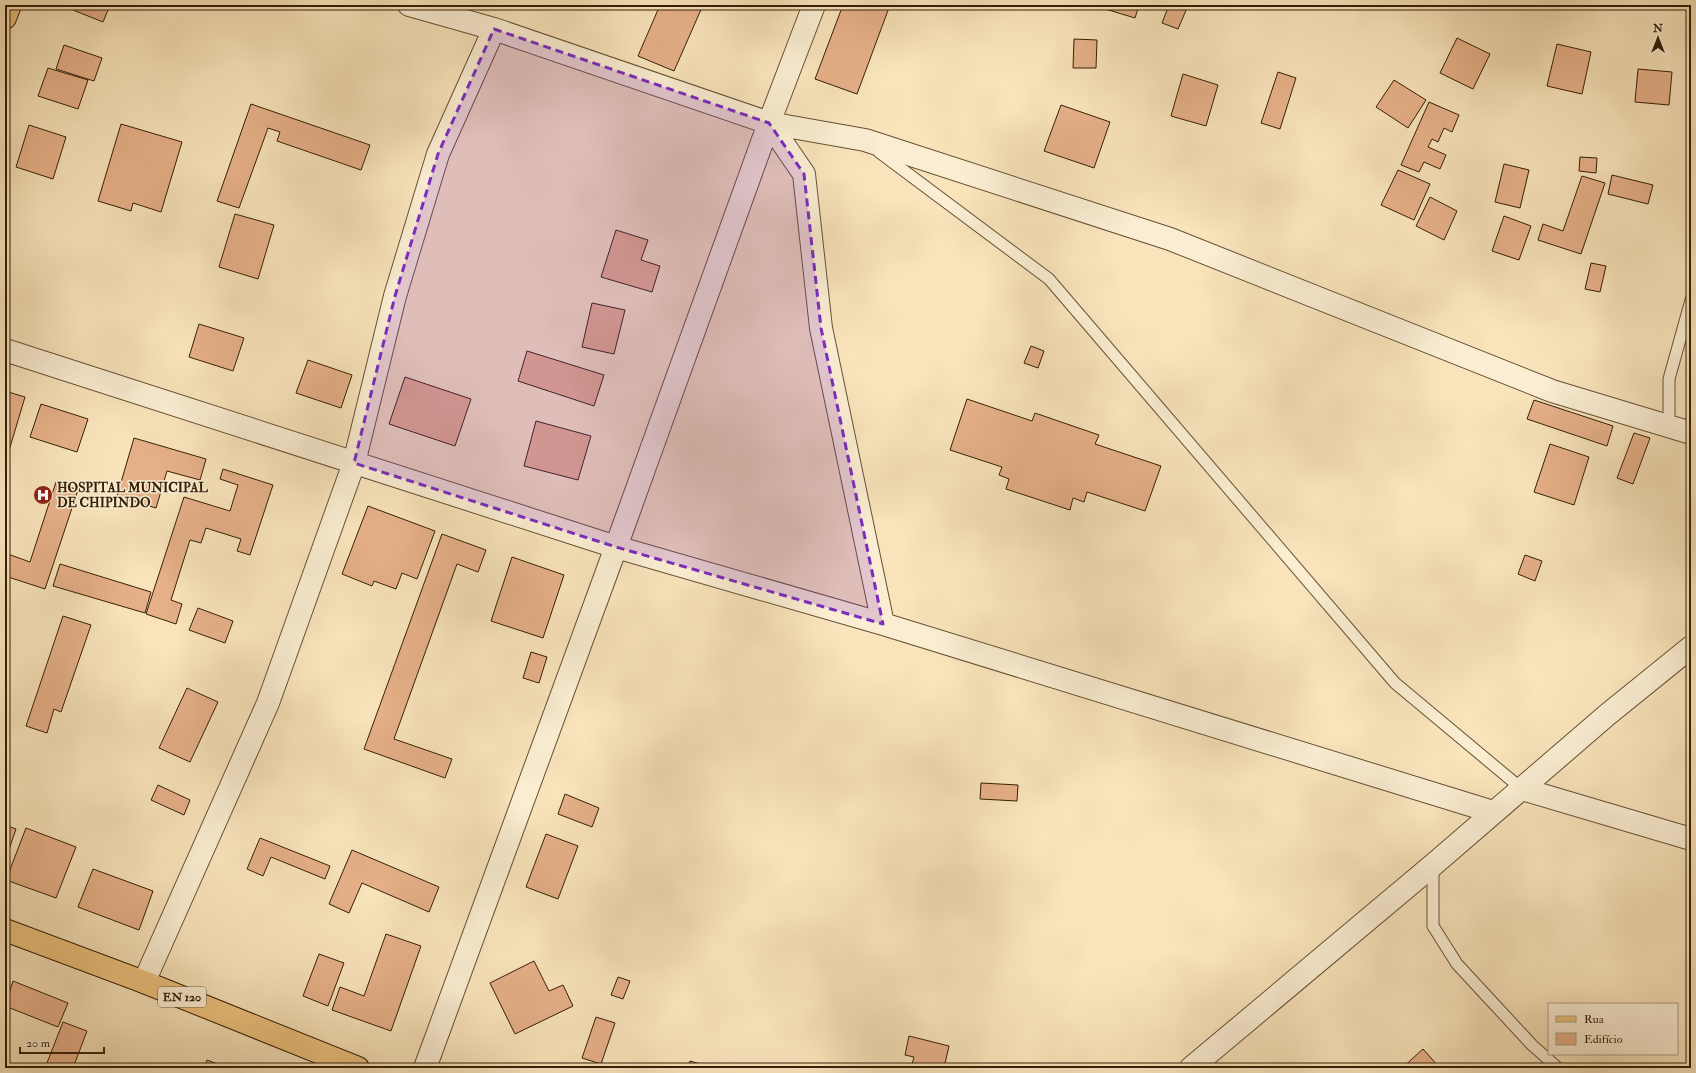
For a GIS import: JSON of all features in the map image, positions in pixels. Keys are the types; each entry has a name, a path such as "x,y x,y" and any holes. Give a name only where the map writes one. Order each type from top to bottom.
{"main road":[{"path":"5,18 10,5"},
{"name":"EN 120","path":"5,930 144,982 358,1068"}],"street":[{"path":"409,5 494,29 769,123 865,140 1170,239 1552,392 1669,425 1691,433"},
{"path":"425,1068 616,547 769,123 814,5"},
{"path":"144,982 268,703 354,463 395,296 438,154 494,29"},
{"path":"769,123 804,174 821,328 883,624"},
{"path":"5,350 616,547 883,624 1493,812"},
{"path":"1191,1068 1433,866 1493,812 1522,789 1607,715 1691,647"},
{"path":"1522,789 1691,839"}],"lane":[{"path":"865,140 1049,279 1395,683 1522,789"},
{"path":"1669,425 1669,379 1691,300"},
{"path":"1433,866 1433,926 1457,964 1532,1045 1558,1068"}],"highlighted area":[{"path":"494,29 769,123 804,174 821,328 883,624 616,547 354,463 395,296 438,154"}],"building":[{"path":"75,5 110,5 103,22 73,10"},
{"path":"660,5 703,5 674,71 638,56"},
{"path":"843,5 890,5 857,94 815,79"},
{"path":"1092,5 1139,5 1135,18"},
{"path":"1169,5 1179,5 1187,8 1178,29 1162,23"},
{"path":"1457,38 1490,54 1473,89 1440,73"},
{"path":"1074,39 1097,40 1096,68 1073,68"},
{"path":"1557,44 1591,52 1582,94 1547,86"},
{"path":"64,45 102,58 94,81 56,69"},
{"path":"48,68 88,80 78,109 38,96"},
{"path":"1638,69 1672,72 1669,105 1635,102"},
{"path":"1278,72 1296,78 1280,129 1261,123"},
{"path":"1183,74 1218,85 1206,126 1171,116"},
{"path":"1394,80 1426,100 1408,128 1376,107"},
{"path":"1429,102 1459,115 1452,132 1444,128 1438,142 1432,139 1428,147 1446,155 1440,169 1424,162 1419,172 1401,165"},
{"path":"251,104 370,145 361,170 277,141 280,132 268,128 239,208 217,201"},
{"path":"1061,105 1110,122 1094,168 1044,151"},
{"path":"121,124 182,142 161,212 133,203 131,211 98,201"},
{"path":"29,125 66,137 53,179 16,167"},
{"path":"1580,157 1597,158 1596,173 1579,171"},
{"path":"1504,164 1529,170 1520,208 1495,202"},
{"path":"1398,170 1430,184 1414,220 1381,205"},
{"path":"1612,175 1653,185 1648,204 1608,194"},
{"path":"1582,176 1605,183 1581,254 1538,240 1543,224 1563,231"},
{"path":"1430,197 1457,211 1444,240 1416,226"},
{"path":"235,214 274,225 258,279 219,267"},
{"path":"1504,216 1531,226 1519,260 1492,251"},
{"path":"616,230 648,240 641,260 660,266 652,292 601,277"},
{"path":"1591,263 1606,266 1600,292 1585,289"},
{"path":"592,303 625,310 614,354 582,347"},
{"path":"199,324 244,338 233,371 189,357"},
{"path":"1031,346 1044,351 1038,368 1024,363"},
{"path":"527,351 604,375 594,406 518,381"},
{"path":"308,360 352,375 341,408 296,393"},
{"path":"405,377 471,399 455,446 389,424"},
{"path":"5,391 25,397 5,464"},
{"path":"967,399 1032,421 1035,413 1099,435 1095,444 1161,466 1145,511 1087,492 1084,502 1073,498 1070,510 1006,489 1009,479 999,475 1002,467 950,450"},
{"path":"1534,400 1613,426 1607,446 1527,419"},
{"path":"41,404 88,419 77,452 30,437"},
{"path":"536,421 591,436 578,480 524,466"},
{"path":"1634,433 1650,438 1633,484 1617,478"},
{"path":"134,438 206,459 200,480 167,471 156,508 117,496"},
{"path":"1550,444 1589,457 1574,505 1534,492"},
{"path":"223,469 273,485 250,555 237,551 241,539 206,528 201,543 190,540 171,600 182,604 176,624 146,614 184,497 230,511 238,485 220,479"},
{"path":"56,482 78,490 45,589 5,576 5,553 30,562"},
{"path":"368,506 435,531 417,579 402,573 396,589 374,581 372,586 342,574"},
{"path":"442,534 486,550 478,572 457,564 394,739 452,759 445,778 364,749"},
{"path":"1525,555 1542,561 1535,581 1518,574"},
{"path":"512,557 564,575 543,638 491,621"},
{"path":"60,564 151,592 145,613 53,586"},
{"path":"198,608 233,621 225,643 189,630"},
{"path":"63,616 91,625 61,712 54,709 47,733 26,726"},
{"path":"531,652 547,657 539,683 523,678"},
{"path":"187,688 218,702 190,762 159,748"},
{"path":"981,783 1018,785 1017,801 980,799"},
{"path":"158,785 190,800 184,815 151,800"},
{"path":"565,794 599,808 592,827 558,814"},
{"path":"5,825 16,829 5,861"},
{"path":"26,828 76,847 56,898 6,880"},
{"path":"546,834 578,846 558,899 526,887"},
{"path":"260,838 330,866 325,879 271,857 263,876 247,869"},
{"path":"352,850 439,887 429,912 362,883 349,913 329,904"},
{"path":"93,869 153,891 139,930 78,907"},
{"path":"386,934 421,946 391,1031 332,1010 340,987 364,996"},
{"path":"319,954 344,963 328,1006 303,996"},
{"path":"534,961 549,991 563,985 573,1006 515,1034 490,983"},
{"path":"618,977 630,981 623,999 611,995"},
{"path":"13,981 68,1003 58,1027 5,1006"},
{"path":"596,1017 615,1023 601,1064 582,1058"},
{"path":"63,1022 87,1031 73,1068 45,1068"},
{"path":"909,1036 949,1046 944,1068 911,1068 914,1057 905,1055"},
{"path":"1423,1049 1440,1068 1402,1068"},
{"path":"207,1060 228,1068 204,1068"},
{"path":"690,1061 707,1066 706,1068 687,1068"}],"place":[{"name":"HOSPITAL MUNICIPAL DE CHIPINDO","path":"43,495"}]}
